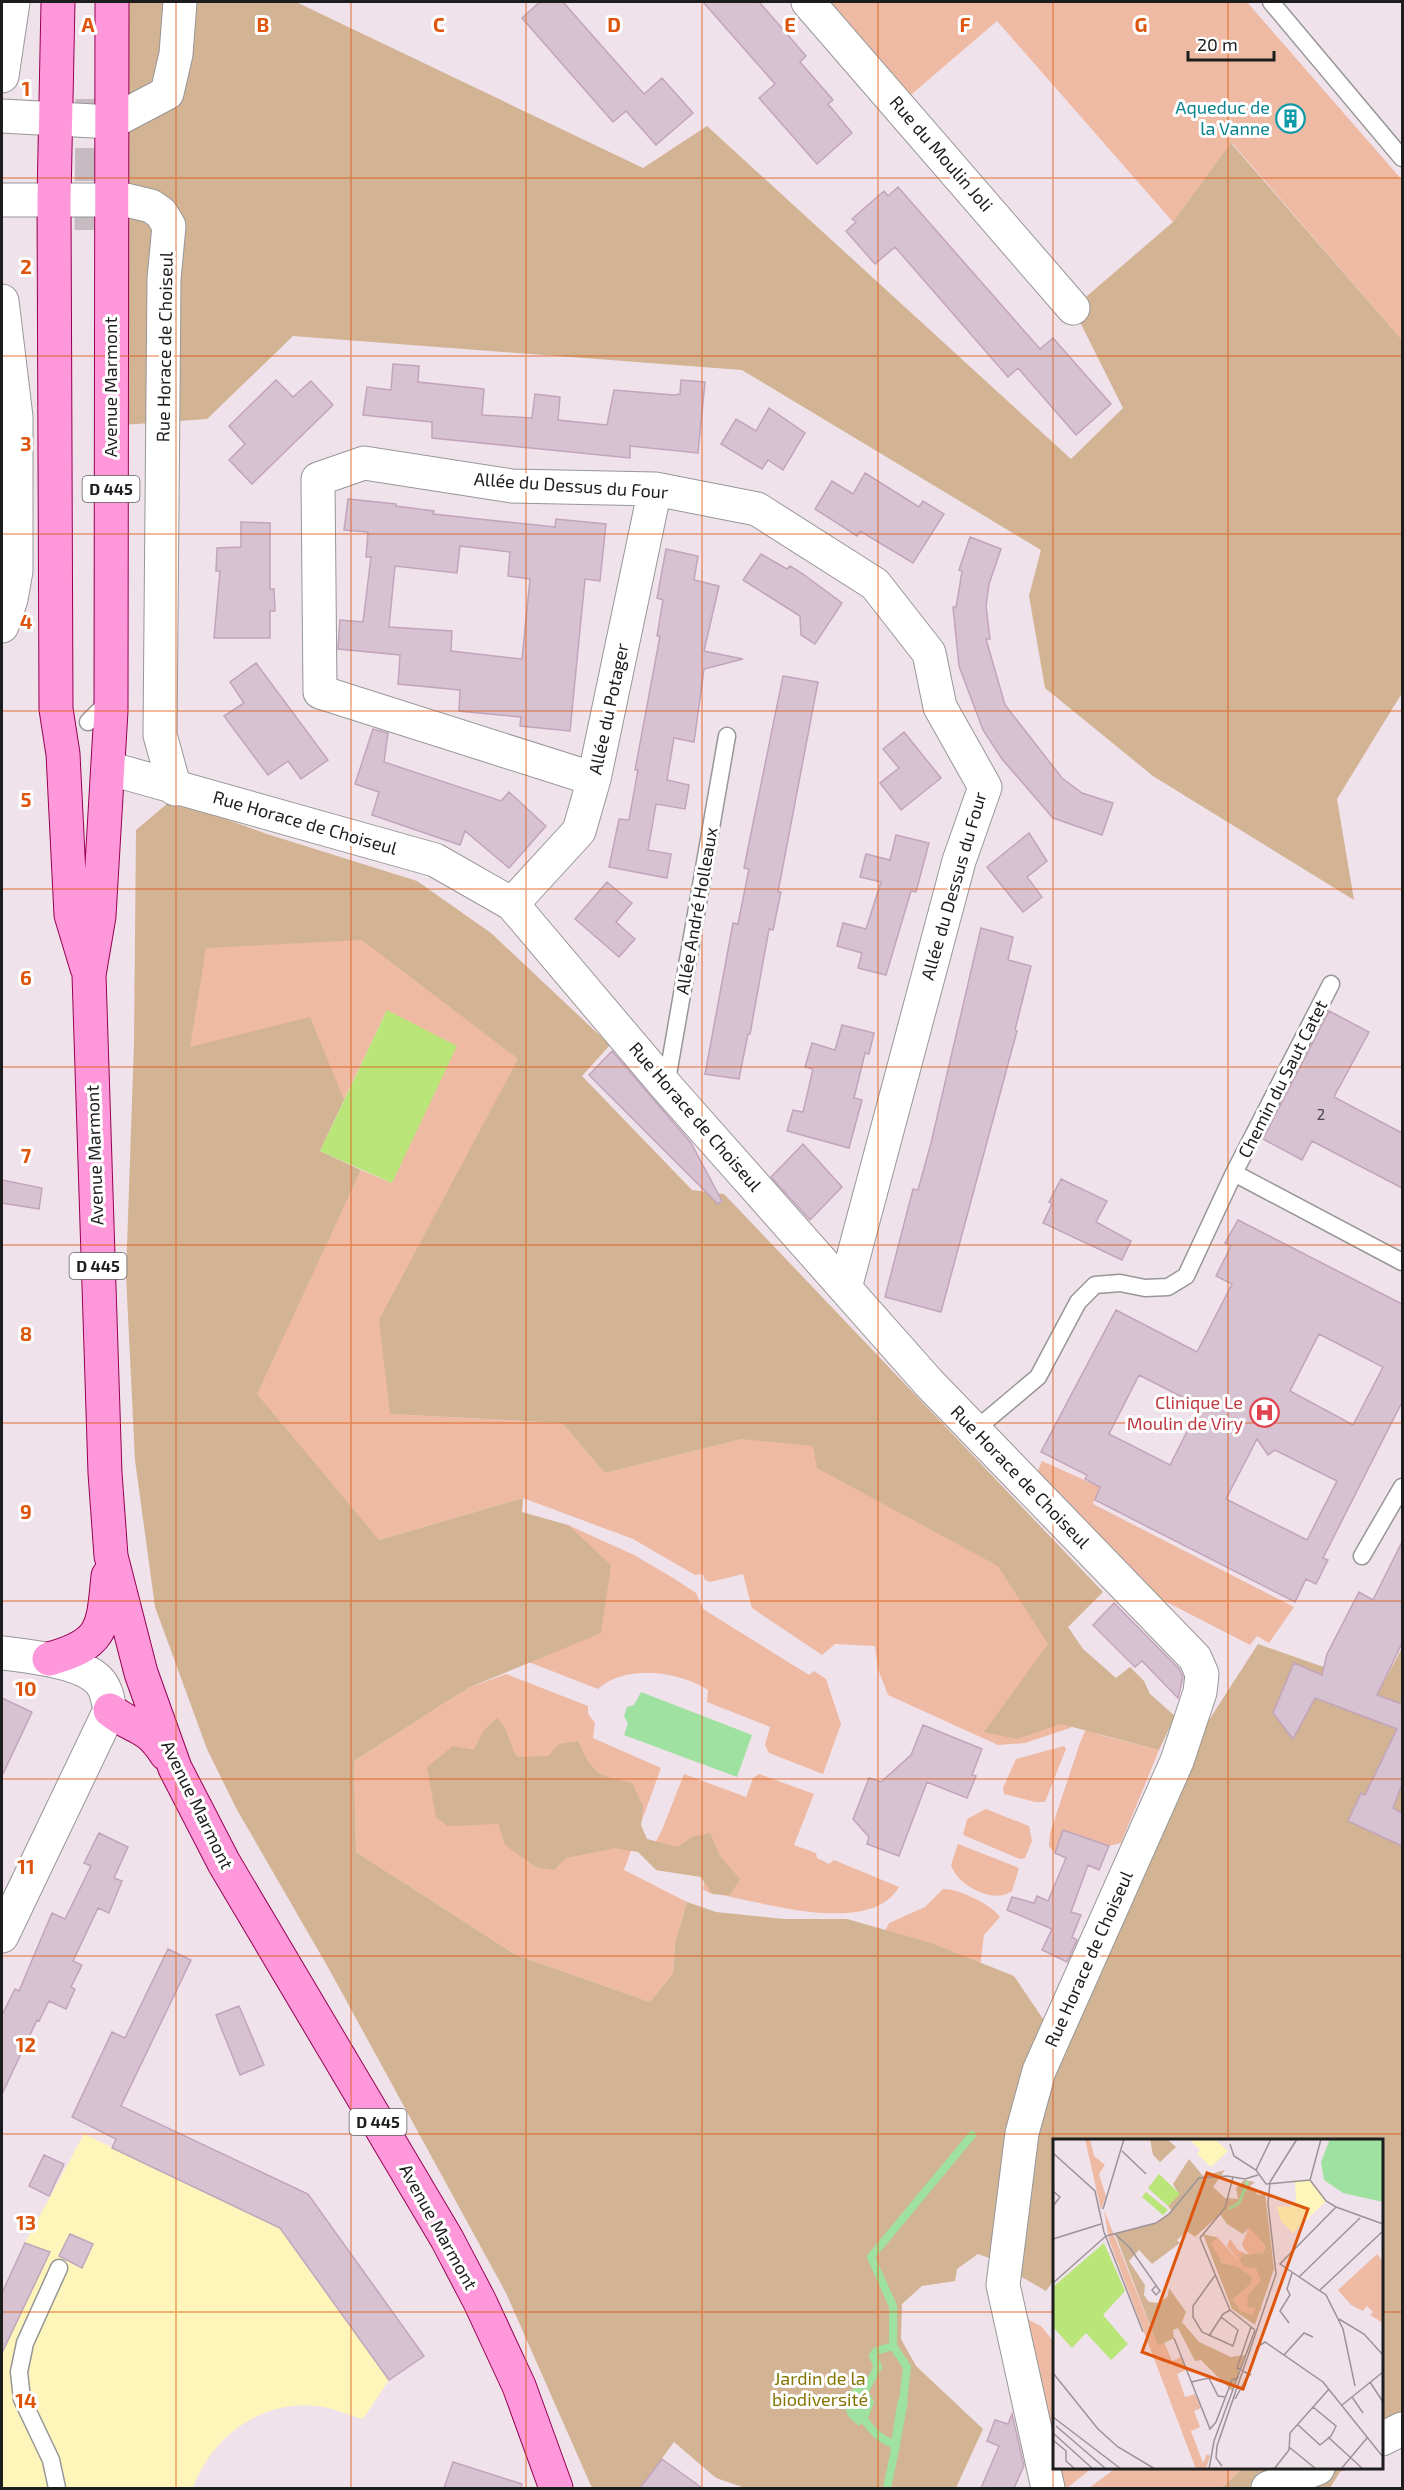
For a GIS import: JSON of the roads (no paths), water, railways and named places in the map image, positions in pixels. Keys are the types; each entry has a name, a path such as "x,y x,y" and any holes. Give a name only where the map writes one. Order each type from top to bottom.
{"main road":[{"name":"Avenue Marmont","path":"58,2 54,199 56,709 63,754 71,915 89,975"},
{"path":"77,2 84,88 92,2"},
{"name":"Avenue Marmont","path":"112,2 111,699 99,916 89,975 105,1473 111,1556 141,1673 175,1768 224,1863 469,2281 519,2386 556,2488"},
{"name":"Avenue Marmont","path":"63,754 73,708 83,230 88,722 87,865 99,916"},
{"path":"49,1659 80,1649 93,1638 104,1623 111,1556"},
{"path":"104,1723 138,1724 155,1737 175,1768"}],"street":[{"path":"2,76 13,2"},
{"path":"2,116 56,121 112,122 167,93 176,54 180,2"},
{"name":"Rue du Moulin Joli","path":"808,2 1073,308"},
{"path":"2,200 111,200"},
{"name":"Rue Horace de Choiseul","path":"111,200 126,200 151,206 161,213 169,226 164,279 160,735 175,789"},
{"path":"2,301 16,417 16,572 2,626"},
{"name":"Allée du Dessus du Four","path":"594,779 320,692 318,479 364,463 512,486 655,489 757,509 875,584 929,653 940,707 985,787 959,861 845,1288"},
{"name":"Allée du Potager","path":"512,904 579,831 594,779 655,489"},
{"name":"Rue Horace de Choiseul","path":"108,768 175,789 204,794 435,860 512,904 666,1086 845,1288 975,1430 1195,1658 1202,1674 1200,1692 1177,1761 1039,2072 1022,2133 1003,2285 1048,2488"},
{"path":"2,1653 49,1659 82,1671 100,1682 107,1694 104,1723 2,1936"},
{"path":"1383,2438 1402,2429"},
{"path":"1268,2488 1316,2469"}],"lane":[{"path":"1271,2 1402,158"},
{"path":"88,722 111,699"},
{"name":"Allée André Holleaux","path":"666,1086 727,736"},
{"name":"Chemin du Saut Catet","path":"975,1430 1038,1377 1078,1302 1095,1285 1120,1283 1145,1288 1168,1287 1186,1276 1234,1173 1331,984"},
{"name":"Chemin du Saut Catet","path":"1234,1173 1402,1262"},
{"path":"1362,1556 1402,1487"},
{"path":"57,2488 51,2460 22,2399 19,2372 25,2343 58,2268"}],"waterway":[{"path":"862,2396 878,2367 873,2356 876,2351 893,2346 893,2306 871,2257 972,2135"},
{"path":"893,2346 907,2367 902,2410"},
{"path":"861,2413 875,2433 896,2445 887,2488"}],"tunnel":[{"path":"91,230 92,87"}],"place":[{"name":"Aqueduc de la Vanne","path":"1291,118"},
{"name":"Clinique Le Moulin de Viry","path":"1264,1413"}],"park label":[{"name":"Jardin de la biodiversité","path":"820,2389"}]}
